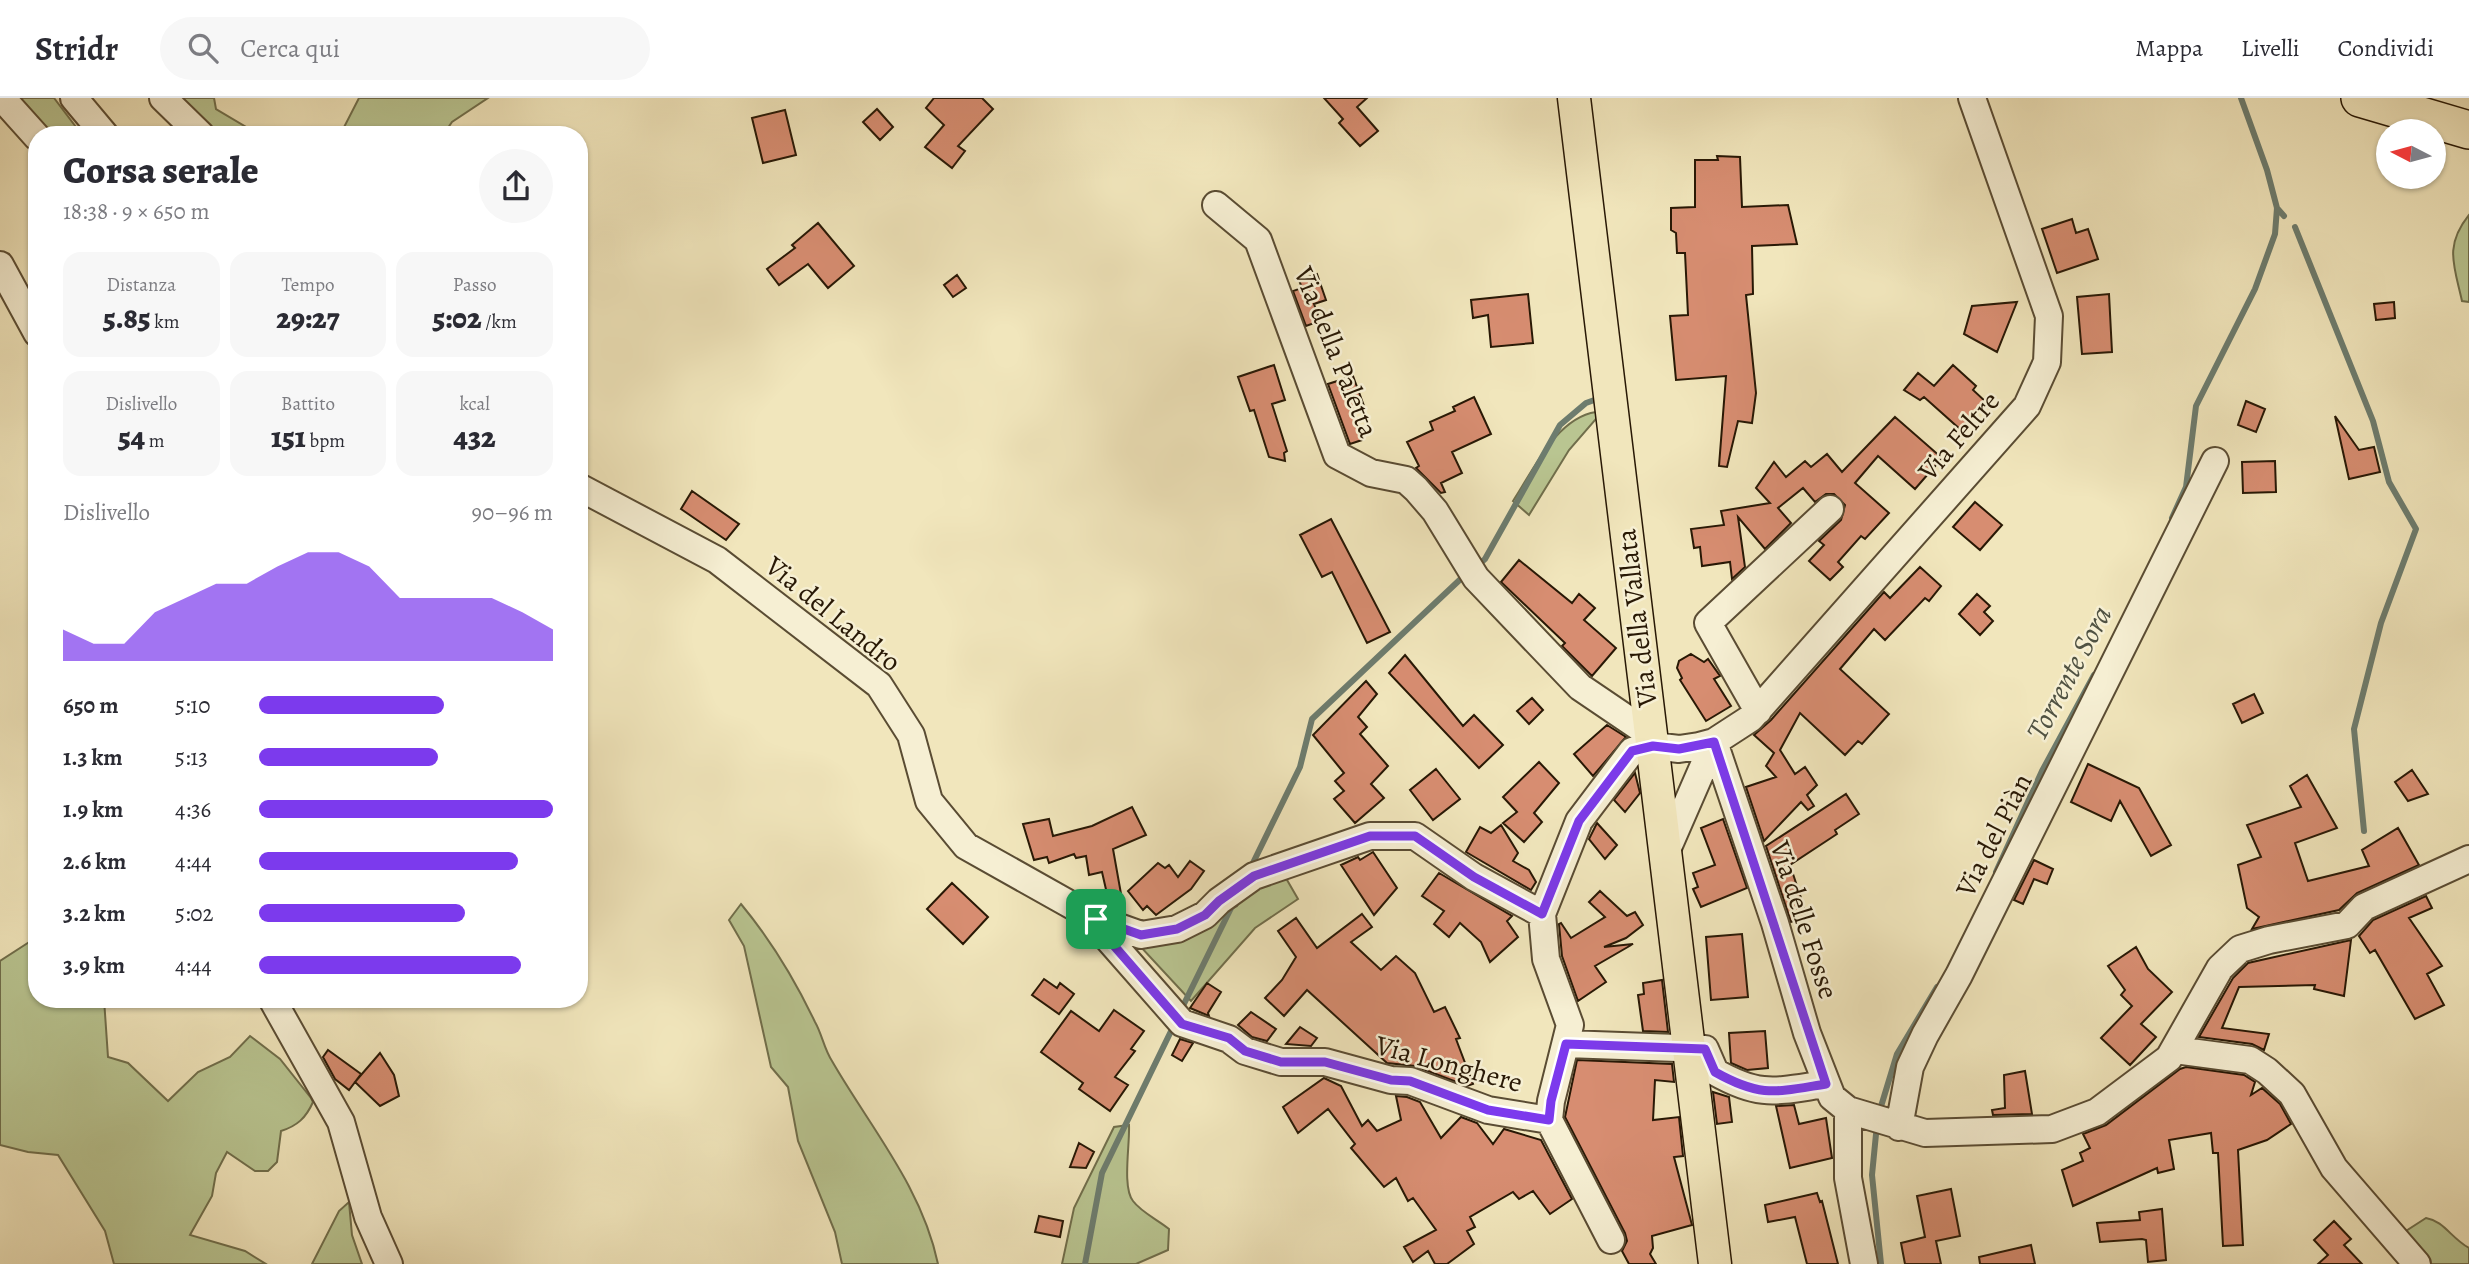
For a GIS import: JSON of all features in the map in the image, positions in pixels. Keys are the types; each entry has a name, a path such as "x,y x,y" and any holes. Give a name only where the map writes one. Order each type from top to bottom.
{"highway":[{"path":"2360,98 2469,130"}],"main road":[{"name":"Via della Vallata","path":"1574,98 1716,1264"}],"street":[{"path":"2,98 28,127"},
{"path":"74,98 97,126"},
{"path":"163,98 192,126"},
{"name":"Via Feltre","path":"1651,736 1679,749 1714,742 1758,711 2027,406 2047,362 2049,316 1972,98"},
{"name":"Via della Paletta","path":"1216,205 1258,240 1337,455 1371,473 1406,480 1435,511 1475,578 1580,687 1651,736"},
{"path":"0,265 28,316"},
{"name":"Via del Piàn","path":"1895,1126 1916,1052 1964,966 2215,461"},
{"name":"Via del Landro","path":"588,492 717,561 880,685 911,736 929,801 966,846 1096,919 1141,935 1177,929 1205,915 1219,901 1254,876 1370,836 1415,836 1474,877 1542,914"},
{"path":"1758,711 1708,623 1830,509"},
{"name":"Via Longhere","path":"1096,919 1103,933 1182,1024 1229,1038 1245,1051 1281,1062 1325,1062 1391,1080 1419,1084 1488,1110 1549,1120 1551,1101 1570,1026 1546,959 1542,914 1579,821 1632,751 1651,736"},
{"path":"1666,852 1714,742"},
{"name":"Via delle Fosse","path":"1714,742 1826,1084 1832,1097 1856,1113"},
{"path":"1864,1264 1848,1178 1856,1113 1895,1126 1938,1133 2052,1129 2097,1112 2169,1058 2220,968 2240,949 2347,925 2364,907 2469,859"},
{"path":"276,1008 341,1122 368,1217 389,1264"},
{"path":"1566,1044 1705,1049 1715,1072 1757,1091 1775,1092 1826,1084"},
{"path":"2175,1050 2250,1060 2267,1071 2292,1094 2334,1168 2417,1264"},
{"path":"1549,1120 1611,1240"}],"green space":[{"path":"5,98 54,98 75,126 37,126"},
{"path":"167,98 214,98 216,109 245,126 193,126"},
{"path":"359,98 488,98 449,126 345,126"},
{"path":"2469,215 2469,302 2462,301 2453,256 2456,236"},
{"path":"1596,412 1596,419 1569,450 1529,515 1513,501 1547,447 1569,424"},
{"path":"1283,873 1298,899 1255,928 1191,1001 1139,945 1208,923 1237,906 1244,891"},
{"path":"741,904 790,975 829,1056 907,1183 920,1209 938,1264 842,1264 835,1232 798,1141 788,1087 771,1067 744,946 729,920"},
{"path":"28,943 28,1008 105,1008 108,1057 128,1063 168,1101 198,1072 230,1057 250,1036 280,1059 313,1102 304,1117 292,1127 281,1131 277,1162 268,1171 255,1171 227,1152 216,1173 212,1196 190,1235 245,1251 266,1264 114,1264 105,1231 58,1155 28,1152 0,1145 0,961"},
{"path":"1129,1125 1127,1176 1130,1195 1140,1209 1169,1229 1168,1250 1136,1264 1062,1264 1074,1208 1114,1127"},
{"path":"349,1202 352,1235 362,1264 312,1264 339,1211"},
{"path":"2426,1218 2443,1226 2469,1248 2469,1264 2410,1264 2392,1240"}],"building":[{"path":"934,98 982,98 993,109 958,146 965,151 952,168 925,147 944,125 926,108"},
{"path":"1324,98 1367,98 1357,107 1378,131 1360,146 1339,123 1343,119"},
{"path":"877,109 893,127 880,140 863,122"},
{"path":"785,110 796,155 763,163 752,118"},
{"path":"1717,156 1740,157 1742,207 1788,205 1797,244 1752,246 1753,294 1746,295 1756,393 1752,423 1738,421 1727,467 1719,466 1726,376 1676,380 1670,316 1688,315 1685,253 1677,253 1676,233 1671,230 1671,208 1695,207 1695,160 1718,160"},
{"path":"2072,219 2076,233 2088,229 2098,259 2057,273 2042,229"},
{"path":"818,223 854,266 828,288 808,264 779,285 767,269 795,248 792,245"},
{"path":"1317,274 1326,300 1314,304 1320,321 1306,326 1293,291 1302,288 1299,280"},
{"path":"957,275 966,288 953,297 944,285"},
{"path":"1528,294 1533,343 1491,347 1488,315 1473,318 1471,300"},
{"path":"2109,294 2112,352 2082,354 2077,297"},
{"path":"2017,302 1997,352 1964,334 1972,306"},
{"path":"2394,302 2395,318 2376,320 2374,304"},
{"path":"1274,365 1285,400 1272,404 1287,451 1284,453 1285,461 1269,457 1254,410 1250,411 1238,377"},
{"path":"1953,365 1976,386 1973,390 1986,402 1961,430 1924,397 1920,400 1904,390 1918,373 1934,386"},
{"path":"1353,376 1364,406 1352,411 1362,440 1350,444 1328,384"},
{"path":"1474,397 1491,434 1452,452 1462,473 1441,483 1445,492 1441,493 1416,468 1419,466 1407,442 1433,430 1430,422 1455,411 1453,407"},
{"path":"2246,401 2265,409 2256,432 2238,425"},
{"path":"2335,416 2359,450 2374,447 2380,472 2349,479"},
{"path":"1895,417 1942,458 1915,489 1878,456 1855,483 1889,513 1865,539 1861,536 1838,562 1843,567 1830,580 1809,561 1824,545 1819,541 1841,520 1845,505 1834,494 1826,494 1815,502 1803,488 1778,508 1791,523 1765,549 1738,517 1745,567 1732,579 1730,562 1702,566 1700,547 1694,548 1691,529 1724,525 1721,511 1770,503 1756,488 1774,462 1786,477 1805,461 1811,467 1827,454 1842,472"},
{"path":"2275,461 2276,492 2243,493 2242,462"},
{"path":"692,491 739,524 726,540 681,509"},
{"path":"1975,502 2002,525 1980,550 1953,527"},
{"path":"1331,519 1390,632 1367,643 1332,572 1322,577 1300,535"},
{"path":"1519,560 1572,603 1579,594 1595,608 1584,620 1616,648 1592,676 1562,646 1565,643 1501,582"},
{"path":"1920,567 1941,586 1929,601 1925,598 1885,640 1874,629 1840,669 1889,714 1862,744 1858,741 1845,755 1800,713 1780,750 1795,774 1805,767 1817,785 1807,795 1814,806 1808,810 1801,802 1764,841 1746,787 1776,777 1766,766 1774,753 1754,735 1771,720 1884,592 1890,598"},
{"path":"1977,594 1990,606 1984,612 1993,621 1980,635 1959,614"},
{"path":"1691,654 1704,662 1708,659 1720,676 1714,679 1731,706 1706,721 1680,680 1682,678 1677,668 1679,661"},
{"path":"1405,655 1463,726 1474,715 1503,745 1479,768 1389,673"},
{"path":"1366,681 1377,694 1358,717 1367,727 1360,734 1388,766 1371,784 1384,798 1355,823 1334,799 1344,791 1335,781 1344,773 1313,735"},
{"path":"2254,694 2263,713 2242,723 2233,704"},
{"path":"1532,698 1543,710 1529,724 1517,711"},
{"path":"1607,725 1626,737 1593,776 1574,754"},
{"path":"1539,762 1559,783 1534,813 1542,822 1524,842 1503,823 1517,812 1503,797"},
{"path":"2088,764 2139,788 2171,845 2151,856 2120,801 2111,821 2071,802"},
{"path":"1436,769 1460,799 1433,820 1410,790"},
{"path":"2412,770 2428,794 2408,801 2395,782"},
{"path":"1635,773 1640,793 1625,812 1614,800"},
{"path":"2307,775 2337,828 2295,843 2308,881 2369,866 2362,850 2398,828 2419,865 2357,893 2339,910 2252,929 2259,917 2247,908 2238,865 2261,857 2247,825 2301,807 2290,786"},
{"path":"1846,794 1859,814 1835,830 1837,834 1790,865 1807,916 1791,922 1766,846"},
{"path":"1132,807 1146,835 1113,849 1123,905 1110,907 1102,872 1089,875 1086,856 1076,858 1074,854 1049,863 1047,857 1034,860 1023,824 1049,819 1053,836 1092,826"},
{"path":"1723,819 1747,888 1701,907 1693,889 1698,887 1693,873 1715,865 1701,828"},
{"path":"1597,823 1617,845 1605,859 1589,839"},
{"path":"1501,825 1518,853 1513,861 1529,870 1536,882 1531,890 1466,852 1480,827 1491,833"},
{"path":"1373,852 1397,888 1374,915 1341,865 1358,857 1360,860"},
{"path":"2034,860 2053,869 2047,884 2034,879 2023,904 2014,900"},
{"path":"1190,861 1204,871 1191,889 1156,915 1147,906 1143,910 1128,891 1158,863 1165,868 1169,865 1178,877"},
{"path":"1439,873 1512,916 1507,921 1518,937 1490,962 1481,942 1460,923 1449,937 1434,924 1444,911 1422,896"},
{"path":"952,883 988,917 963,944 927,909"},
{"path":"1600,891 1627,916 1635,912 1643,925 1626,938 1604,947 1633,944 1595,966 1606,982 1578,1001 1562,956 1559,924 1561,923 1571,938 1605,917 1589,902"},
{"path":"2426,896 2432,908 2409,918 2442,966 2427,974 2444,1005 2415,1019 2375,950 2370,953 2359,936 2373,920"},
{"path":"1362,914 1372,927 1351,942 1381,970 1396,956 1415,973 1434,1012 1445,1007 1460,1038 1456,1039 1473,1084 1467,1086 1415,1066 1387,1063 1307,990 1284,1016 1265,998 1282,980 1296,957 1278,931 1296,918 1317,948"},
{"path":"1742,934 1748,997 1711,1000 1706,937"},
{"path":"2351,940 2344,996 2314,989 2315,985 2239,987 2222,1028 2269,1034 2264,1050 2252,1044 2199,1037 2233,978 2248,963"},
{"path":"2136,947 2148,969 2172,992 2141,1024 2156,1037 2130,1065 2101,1038 2132,1006 2121,995 2125,990 2108,966"},
{"path":"1044,979 1057,988 1060,983 1074,994 1059,1014 1032,995"},
{"path":"1662,980 1668,1032 1643,1031 1638,995 1644,994 1643,983"},
{"path":"1207,983 1221,992 1208,1013 1209,1016 1190,1008"},
{"path":"1114,1010 1144,1031 1131,1049 1135,1051 1115,1077 1128,1085 1110,1111 1079,1089 1083,1083 1041,1052 1071,1011 1099,1031"},
{"path":"1251,1012 1276,1029 1267,1041 1252,1037 1238,1025"},
{"path":"1300,1027 1317,1038 1311,1046 1286,1044"},
{"path":"1765,1031 1768,1068 1747,1070 1731,1063 1729,1033"},
{"path":"1180,1039 1193,1043 1182,1061 1172,1055"},
{"path":"328,1050 361,1074 349,1090 335,1079 323,1057"},
{"path":"380,1053 394,1075 399,1096 380,1106 355,1082"},
{"path":"1577,1060 1672,1064 1674,1082 1655,1080 1653,1120 1679,1117 1683,1156 1674,1157 1692,1225 1652,1236 1653,1248 1650,1254 1656,1264 1629,1264 1622,1251 1627,1241 1625,1233 1565,1117"},
{"path":"2186,1067 2244,1075 2255,1082 2251,1095 2262,1088 2280,1104 2291,1124 2267,1140 2238,1150 2243,1245 2223,1246 2218,1153 2213,1153 2211,1133 2169,1140 2174,1169 2158,1173 2157,1168 2073,1206 2062,1170 2083,1161 2080,1153 2090,1148 2083,1134 2106,1125"},
{"path":"2025,1071 2032,1114 1993,1115 1992,1110 2005,1108 2004,1075"},
{"path":"1324,1078 1341,1086 1362,1126 1368,1120 1377,1131 1401,1120 1396,1096 1420,1102 1441,1138 1461,1117 1477,1123 1493,1144 1504,1129 1541,1140 1572,1199 1550,1214 1533,1191 1519,1199 1513,1192 1470,1217 1475,1227 1467,1231 1474,1244 1447,1264 1435,1264 1428,1251 1413,1262 1404,1247 1436,1230 1413,1198 1408,1201 1396,1178 1384,1187 1351,1148 1355,1144 1328,1109 1298,1133 1283,1107"},
{"path":"1713,1092 1729,1097 1732,1122 1717,1124"},
{"path":"1794,1105 1799,1124 1826,1118 1832,1158 1790,1168 1776,1106"},
{"path":"1079,1143 1094,1152 1086,1168 1070,1167"},
{"path":"1951,1189 1960,1236 1936,1241 1941,1264 1905,1264 1901,1243 1925,1237 1917,1196"},
{"path":"1817,1193 1820,1202 1822,1201 1838,1264 1807,1264 1795,1217 1768,1222 1765,1205"},
{"path":"2162,1209 2166,1260 2148,1262 2146,1240 2100,1242 2097,1223 2140,1220 2139,1212"},
{"path":"1039,1216 1063,1221 1060,1237 1035,1232"},
{"path":"2334,1221 2351,1239 2344,1245 2362,1264 2318,1264 2328,1255 2314,1240"},
{"path":"2031,1245 2035,1264 1980,1264 1979,1257"}],"waterway":[{"name":"Torrente Sora","path":"2172,518 2186,487 2196,406 2255,289 2275,234 2277,208 2267,170 2241,98"},
{"name":"Torrente Sora","path":"2277,208 2284,216"},
{"path":"2295,227 2373,421 2389,482 2416,529 2381,623 2354,729 2364,831"},
{"path":"1476,567 1485,559 1560,425 1586,403 1600,398"},
{"path":"1251,867 1300,767 1312,719 1467,573"},
{"name":"Torrente Sora","path":"1996,872 2042,771 2094,675"},
{"path":"1180,1012 1234,902"},
{"name":"Torrente Sora","path":"1879,1113 1897,1054 1937,987"},
{"path":"1085,1264 1102,1173 1174,1025"},
{"name":"Torrente Sora","path":"1877,1124 1872,1175 1881,1264"}],"route":[{"path":"1714,742 1775,923 1807,1033 1826,1084 1775,1092 1757,1091 1715,1072 1705,1049 1566,1044 1551,1101 1549,1120 1488,1110 1410,1081 1391,1080 1325,1062 1281,1062 1245,1051 1229,1038 1182,1024 1103,933 1096,919 1141,935 1177,929 1205,915 1219,901 1254,876 1370,836 1415,836 1474,877 1542,914 1579,821 1632,751 1653,746 1679,749 1714,742"}]}
